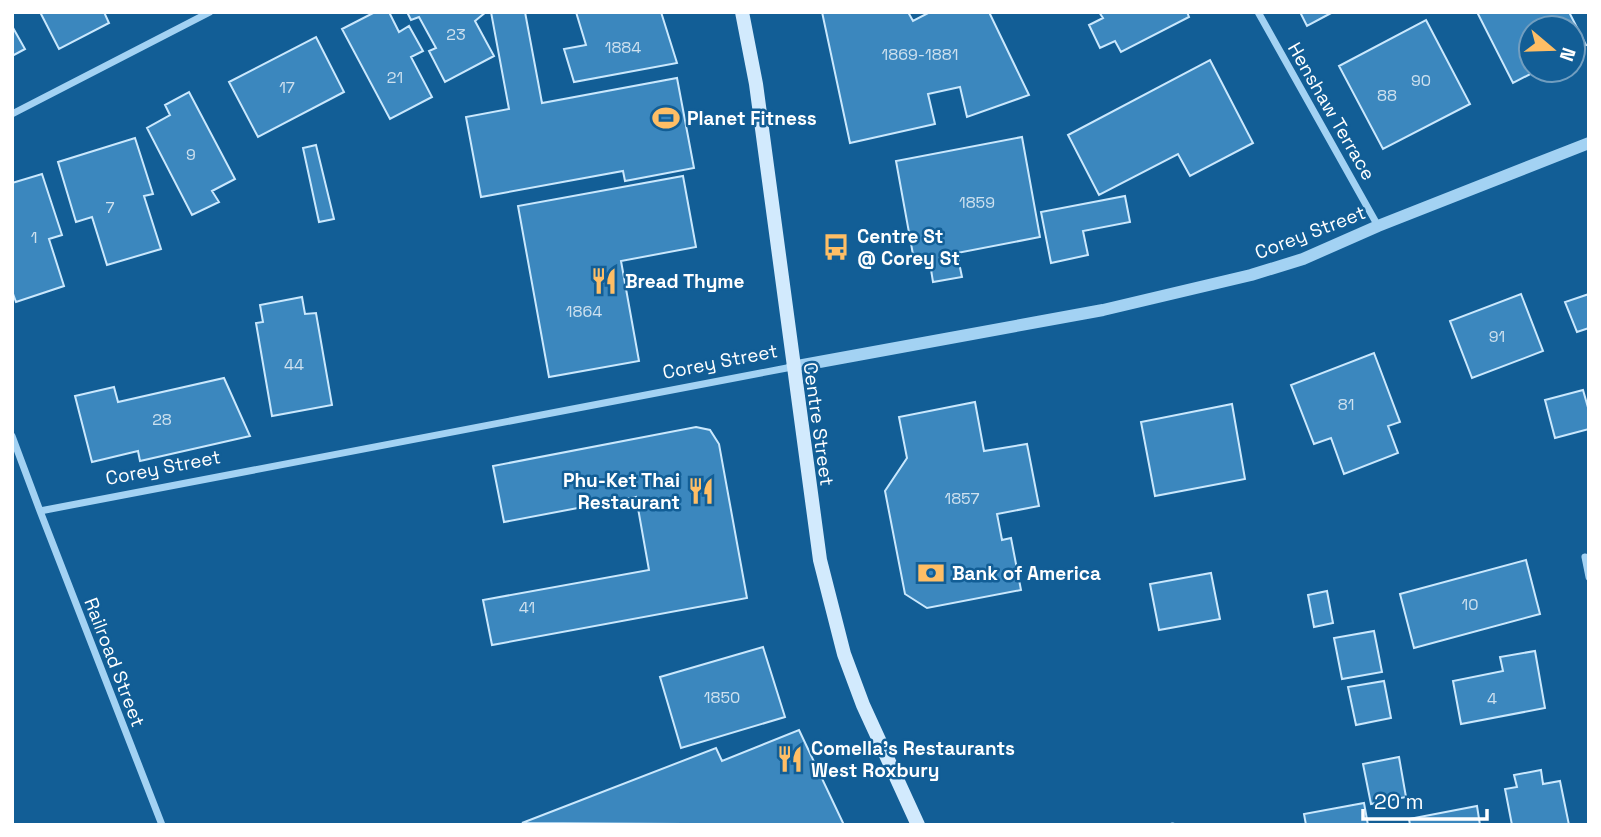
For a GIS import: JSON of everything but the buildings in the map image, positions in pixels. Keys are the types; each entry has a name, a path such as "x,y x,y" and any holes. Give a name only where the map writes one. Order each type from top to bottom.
{"main road":[{"name":"Centre Street","path":"742,12 756,84 811,507 834,617 863,705 918,825"}],"street":[{"path":"12,114 210,12"},
{"name":"Henshaw Terrace","path":"1258,12 1378,226"},
{"name":"Corey Street","path":"40,510 1176,294 1303,259 1378,226 1589,143"},
{"path":"12,436 40,510"},
{"name":"Railroad Street","path":"40,510 162,825"},
{"path":"1585,557 1589,576"}],"place":[{"name":"Planet Fitness","path":"666,118"},
{"name":"Centre St @ Corey St","path":"836,247"},
{"name":"Bread Thyme","path":"604,281"},
{"name":"Phu-Ket Thai Restaurant","path":"701,491"},
{"name":"Bank of America","path":"931,573"},
{"name":"Comella's Restaurants West Roxbury","path":"790,759"}]}
